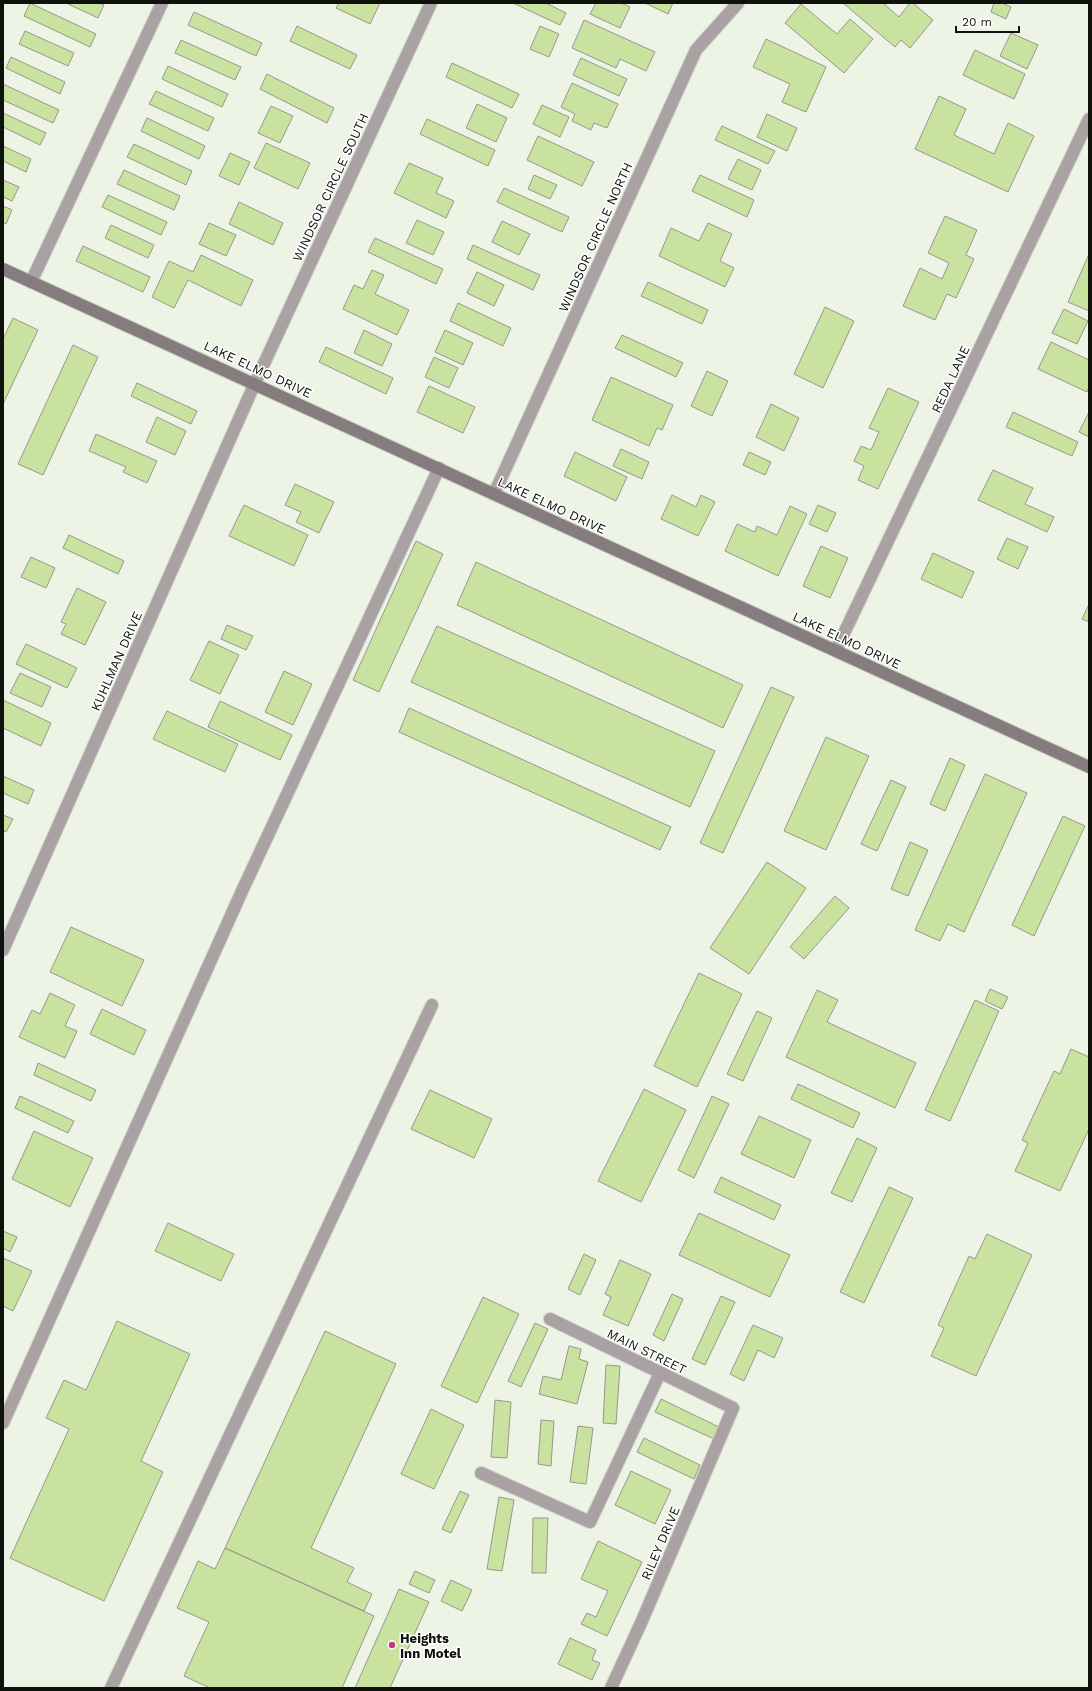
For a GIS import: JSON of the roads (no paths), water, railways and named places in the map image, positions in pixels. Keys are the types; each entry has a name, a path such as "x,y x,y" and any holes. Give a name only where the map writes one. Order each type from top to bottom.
{"main road":[{"name":"LAKE ELMO DRIVE","path":"3,269 255,383 1089,767"}],"street":[{"path":"32,282 162,3"},
{"name":"WINDSOR CIRCLE SOUTH","path":"255,383 431,3"},
{"name":"WINDSOR CIRCLE NORTH","path":"494,494 696,50 738,3"},
{"name":"REDA LANE","path":"836,650 1089,119"},
{"name":"KUHLMAN DRIVE","path":"3,950 255,383"},
{"path":"3,1423 242,891 439,468"},
{"path":"111,1688 432,1005"},
{"name":"MAIN STREET","path":"550,1319 733,1408"},
{"path":"481,1473 590,1522 660,1373"},
{"name":"RILEY DRIVE","path":"611,1688 641,1623 733,1408"}],"place":[{"name":"Heights Inn Motel","path":"392,1645"}]}
